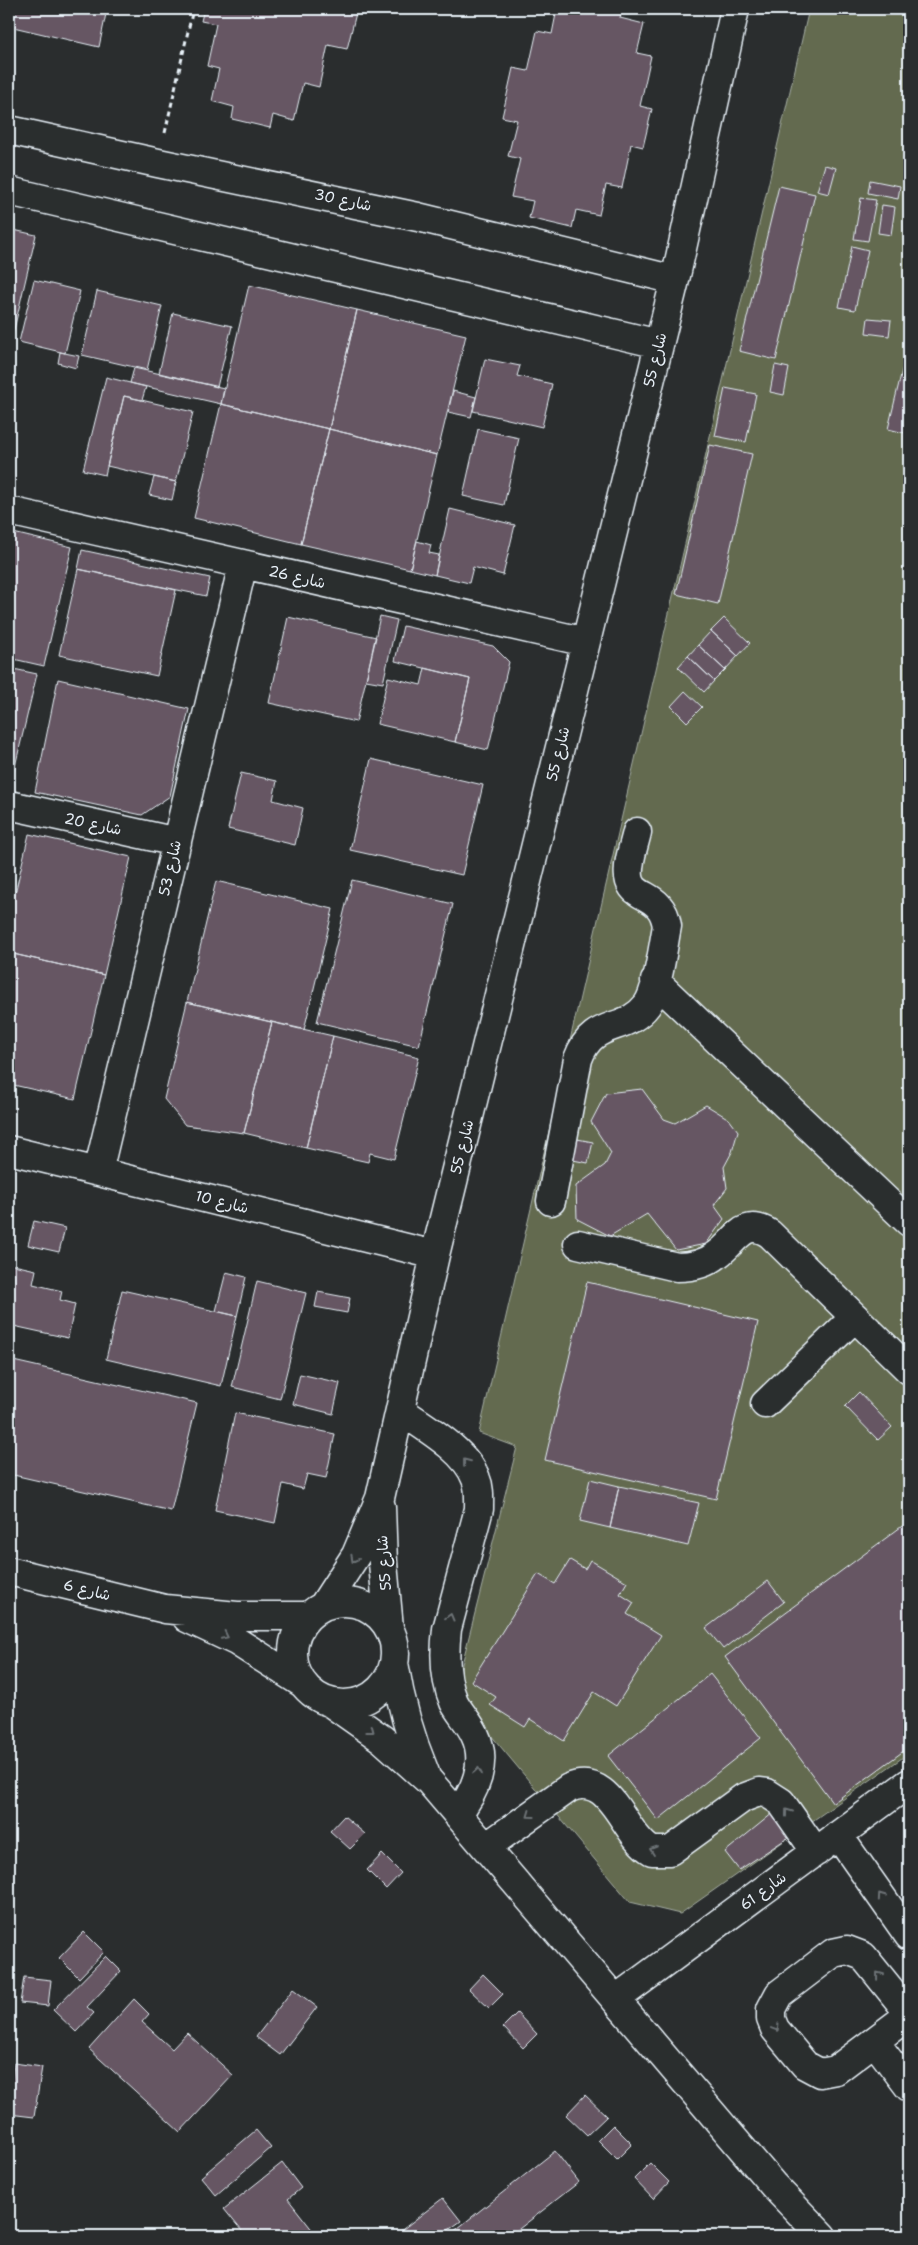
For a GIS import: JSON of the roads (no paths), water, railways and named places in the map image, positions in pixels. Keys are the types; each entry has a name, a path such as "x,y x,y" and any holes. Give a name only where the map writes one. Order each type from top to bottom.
{"street":[{"name":"شارع 55","path":"316,1612 356,1555 380,1498 435,1255 675,280 735,9"},
{"name":"شارع 30","path":"9,130 158,164 418,216 675,280"},
{"path":"9,191 659,344"},
{"name":"شارع 26","path":"9,511 586,642"},
{"name":"شارع 53","path":"98,1172 243,564"},
{"name":"شارع 20","path":"9,805 177,842"},
{"path":"551,1201 578,1059 582,1047 590,1037 601,1029 627,1021 639,1013 648,1004 653,992 667,926 666,918 656,903 650,898 641,895 629,880 628,871 637,832"},
{"path":"655,980 909,1222"},
{"name":"شارع 10","path":"9,1150 435,1255"},
{"path":"578,1244 689,1267 715,1257 745,1230 754,1227 763,1229 909,1370"},
{"path":"765,1404 855,1317"},
{"path":"400,1410 459,1454 469,1465 476,1479 479,1494 479,1509 447,1629 445,1647 448,1682 454,1701 475,1734 480,1758 479,1773 474,1789 467,1802 457,1814"},
{"name":"شارع 55","path":"380,1498 389,1628"},
{"name":"شارع 6","path":"9,1571 165,1609 237,1616 316,1612"},
{"path":"429,1781 410,1735 398,1688 394,1663 394,1639 389,1628 380,1616 353,1602 338,1602 316,1612 298,1631 293,1648 294,1666 302,1683 315,1695 331,1703 382,1738 429,1781 774,2186 822,2236"},
{"name":"شارع 6","path":"165,1609 236,1641 302,1683"},
{"path":"331,1703 347,1704 364,1700 378,1692 388,1679 394,1663"},
{"name":"شارع 61","path":"616,1999 909,1783"},
{"path":"486,1847 569,1788 578,1784 588,1784 598,1787 606,1794 639,1840 652,1851 670,1850 743,1798 758,1792 767,1793 781,1802 816,1852"},
{"path":"838,1835 909,1936"},
{"path":"847,1950 864,1956 909,2014 875,2042 836,2070 820,2072 804,2065 776,2029 771,2019 771,2009 779,1994 833,1953 847,1950"},
{"path":"875,2042 909,2087"},
{"path":"774,2186 790,2211 802,2236"}]}
